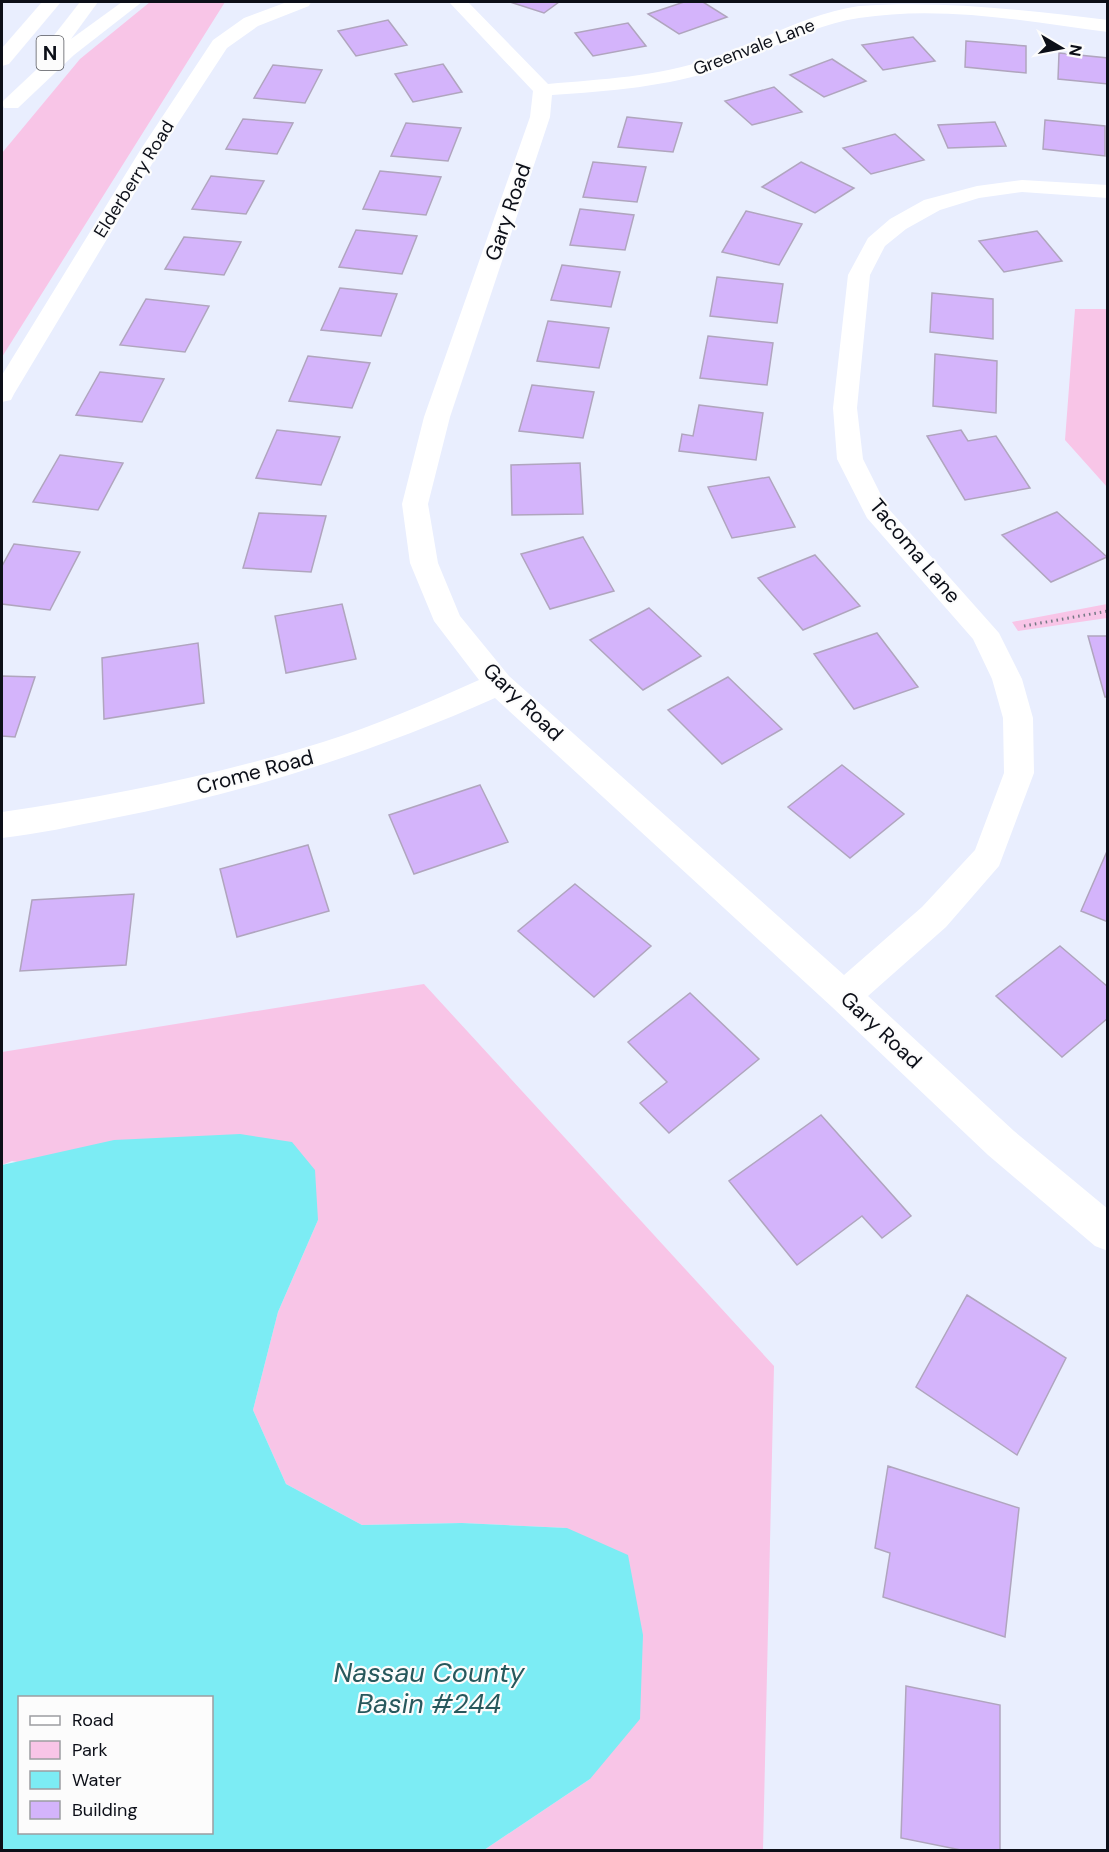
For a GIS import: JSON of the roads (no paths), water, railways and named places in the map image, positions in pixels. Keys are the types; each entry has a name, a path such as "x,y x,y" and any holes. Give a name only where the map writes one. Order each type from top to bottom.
{"main road":[{"name":"N","path":"2,60 52,2"},
{"name":"N","path":"6,110 89,2"},
{"path":"6,110 67,51 133,2"},
{"name":"Elderberry Road","path":"2,394 151,149 220,44 251,22 302,2"},
{"path":"458,2 543,90"},
{"name":"Greenvale Lane","path":"543,90 630,83 674,76 718,63 795,30 832,18 907,6 989,11 1107,26"},
{"path":"2,44 22,7"},
{"name":"Gary Road","path":"543,90 540,117 437,417 415,504 424,563 448,621 499,684 844,996 1001,1143 1107,1233"},
{"name":"Tacoma Lane","path":"844,996 934,917 988,857 1019,773 1018,718 1007,679 985,633 876,512 850,459 845,408 859,275 876,243 898,224 932,205 977,192 1022,186 1107,192"},
{"name":"Crome Road","path":"2,825 90,813 210,786 314,757 405,725 499,684"}],"water":[{"name":"Nassau County Basin #244","path":"240,1134 292,1142 315,1170 318,1220 278,1312 253,1410 286,1484 362,1525 462,1523 567,1528 628,1555 643,1635 640,1719 590,1779 484,1850 2,1850 2,1165 114,1140"}]}
